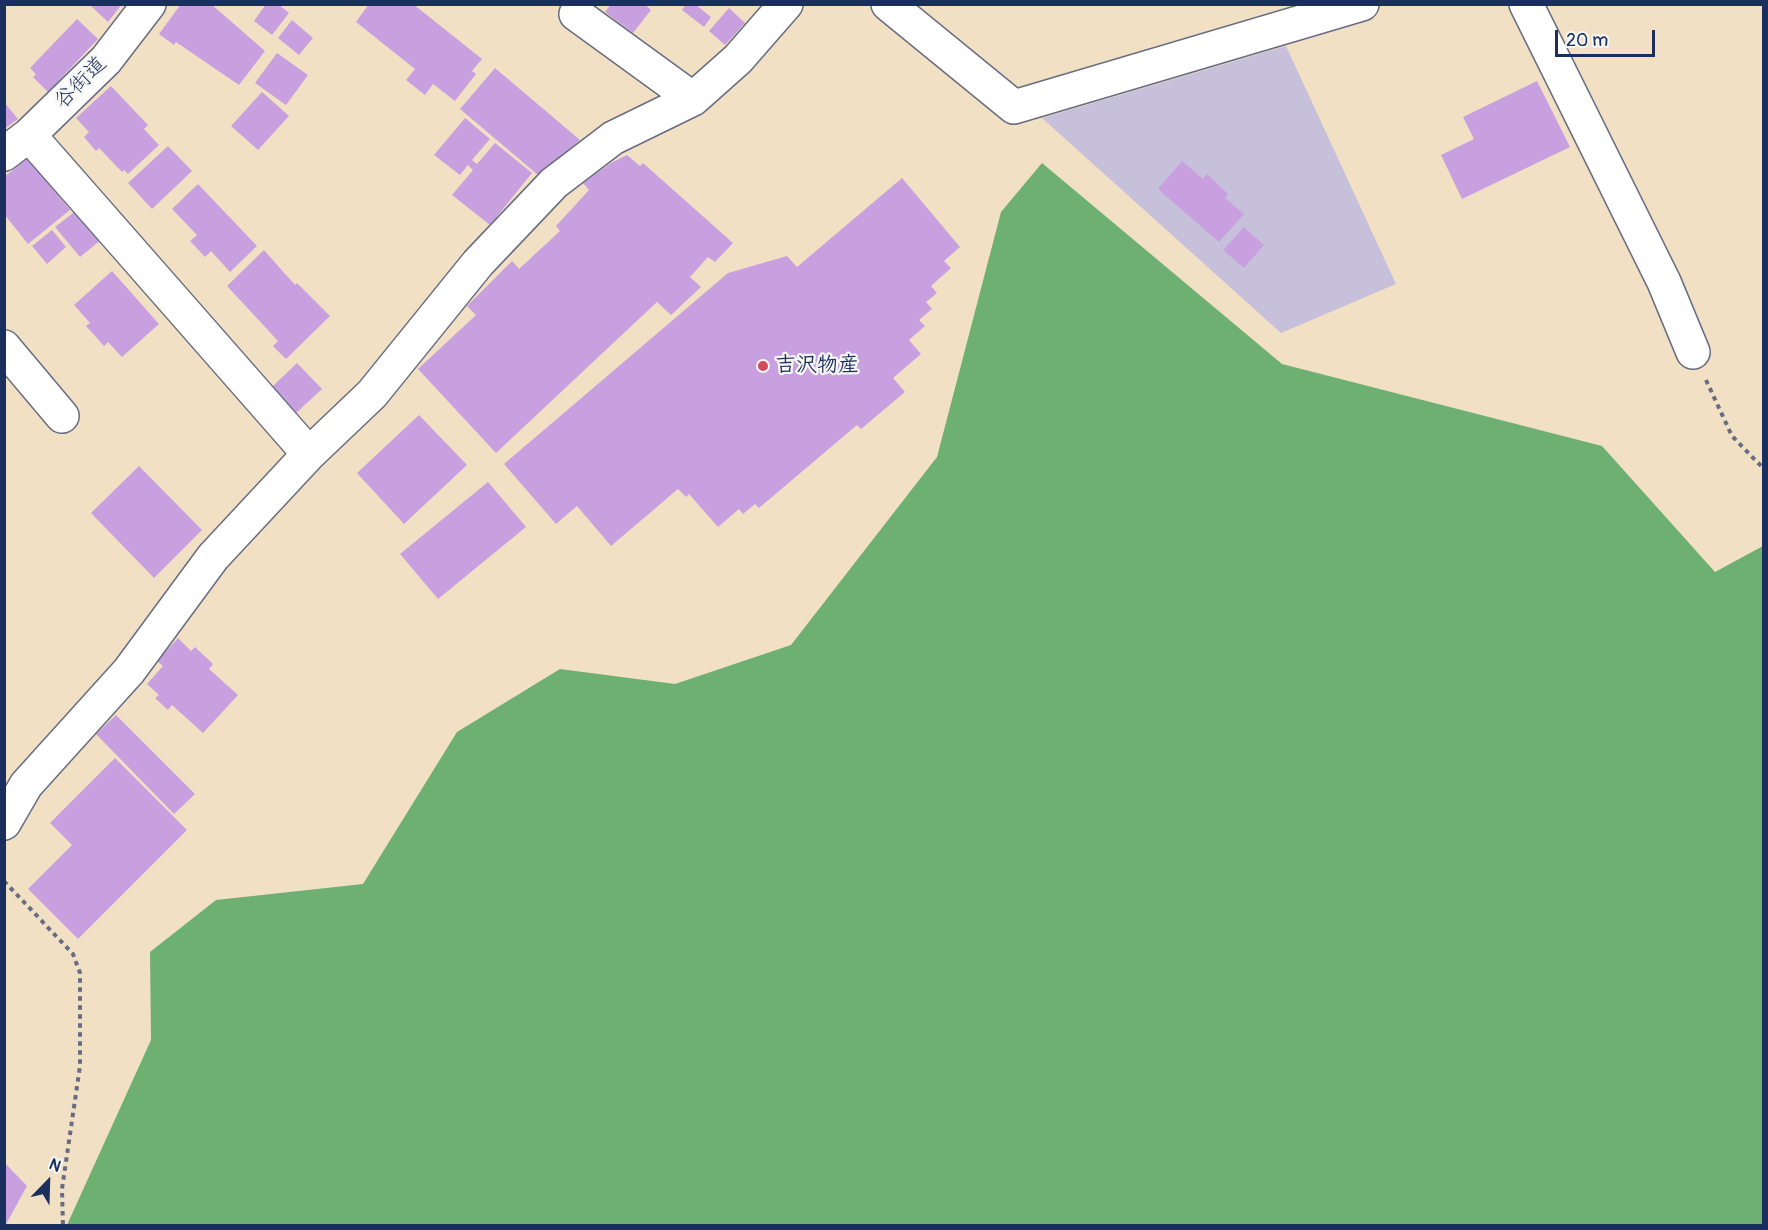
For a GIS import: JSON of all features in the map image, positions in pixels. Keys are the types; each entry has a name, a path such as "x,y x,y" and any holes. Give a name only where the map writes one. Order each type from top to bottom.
{"street":[{"name":"谷街道","path":"17,144 106,60 149,4"},
{"path":"4,823 26,785 129,671 213,557 309,454 372,394 478,263 554,183 613,138 693,99 738,59 786,4"},
{"path":"888,4 1014,107 1362,4"},
{"path":"1526,4 1664,282 1693,352"},
{"path":"576,14 693,99"},
{"path":"17,144 309,454"},
{"path":"4,347 62,416"}],"path":[{"path":"1693,352 1732,436 1764,469"},
{"path":"4,881 73,954 80,974 80,1066 62,1189 63,1226"}],"shaded area":[{"path":"1286,46 1396,284 1281,333 1042,118"}],"green space":[{"path":"1042,163 1282,364 1602,446 1715,572 1763,546 1763,1225 67,1225 151,1040 150,952 216,900 363,884 457,732 560,669 675,684 791,645 937,457 1001,212"}],"building":[{"path":"89,4 122,4 108,22"},
{"path":"181,4 211,4 265,51 239,85 176,42 174,45 159,34"},
{"path":"266,4 278,4 289,13 272,35 254,21"},
{"path":"369,4 413,4 482,59 472,71 476,74 455,101 433,84 425,95 406,80 415,69 356,22"},
{"path":"611,4 644,4 651,10 633,33 605,12"},
{"path":"686,4 695,4 711,17 704,27 682,10"},
{"path":"729,8 745,23 725,45 709,31"},
{"path":"77,19 98,39 48,92 33,77 36,74 30,68"},
{"path":"292,20 313,38 299,55 278,38"},
{"path":"277,53 308,75 286,105 255,83"},
{"path":"495,68 580,140 538,175 460,109"},
{"path":"1537,81 1570,147 1462,199 1441,155 1474,139 1463,117"},
{"path":"111,86 148,125 144,129 159,145 128,174 124,170 122,172 99,148 96,151 84,137 89,132 76,118"},
{"path":"262,92 289,116 258,150 231,126"},
{"path":"4,102 18,119 4,129"},
{"path":"465,118 490,139 472,160 477,164 495,143 532,173 490,225 452,195 473,170 468,165 460,175 434,155"},
{"path":"168,146 192,171 152,209 128,183"},
{"path":"627,155 640,166 643,163 733,243 715,262 708,257 690,277 701,287 671,315 657,302 496,453 418,369 476,315 467,306 512,261 519,269 560,231 556,226 589,190 583,183 611,163"},
{"path":"28,158 70,210 28,244 4,214 4,177"},
{"path":"1182,161 1203,179 1207,174 1228,194 1225,198 1244,214 1219,242 1158,189"},
{"name":"吉沢物産","path":"902,178 960,247 944,261 951,268 931,286 937,293 926,302 932,309 919,320 925,326 909,340 921,354 893,378 905,392 861,429 857,425 759,508 755,504 743,514 739,509 718,527 689,494 686,497 678,489 611,546 577,506 556,524 504,464 728,273 787,256 797,267"},
{"path":"198,184 257,246 230,272 211,251 205,257 190,241 197,235 172,209"},
{"path":"77,210 102,239 80,257 55,227"},
{"path":"1244,227 1264,245 1244,268 1223,250"},
{"path":"52,230 66,247 47,264 32,246"},
{"path":"264,250 295,285 297,283 330,316 286,359 273,346 278,341 227,286"},
{"path":"112,271 159,324 122,357 108,342 104,346 86,326 90,323 74,305"},
{"path":"297,363 322,389 295,414 271,388"},
{"path":"419,415 467,465 404,524 357,473"},
{"path":"139,466 202,530 154,578 91,513"},
{"path":"488,482 526,527 438,599 400,554"},
{"path":"178,638 191,651 195,647 213,664 209,669 238,695 203,733 172,705 168,710 155,698 159,695 147,684 163,666 157,661"},
{"path":"116,715 195,794 174,814 96,734"},
{"path":"115,758 187,830 78,939 28,889 72,845 50,823"},
{"path":"4,1162 27,1186 5,1226 4,1226"}],"place":[{"name":"吉沢物産","path":"763,366"}]}
